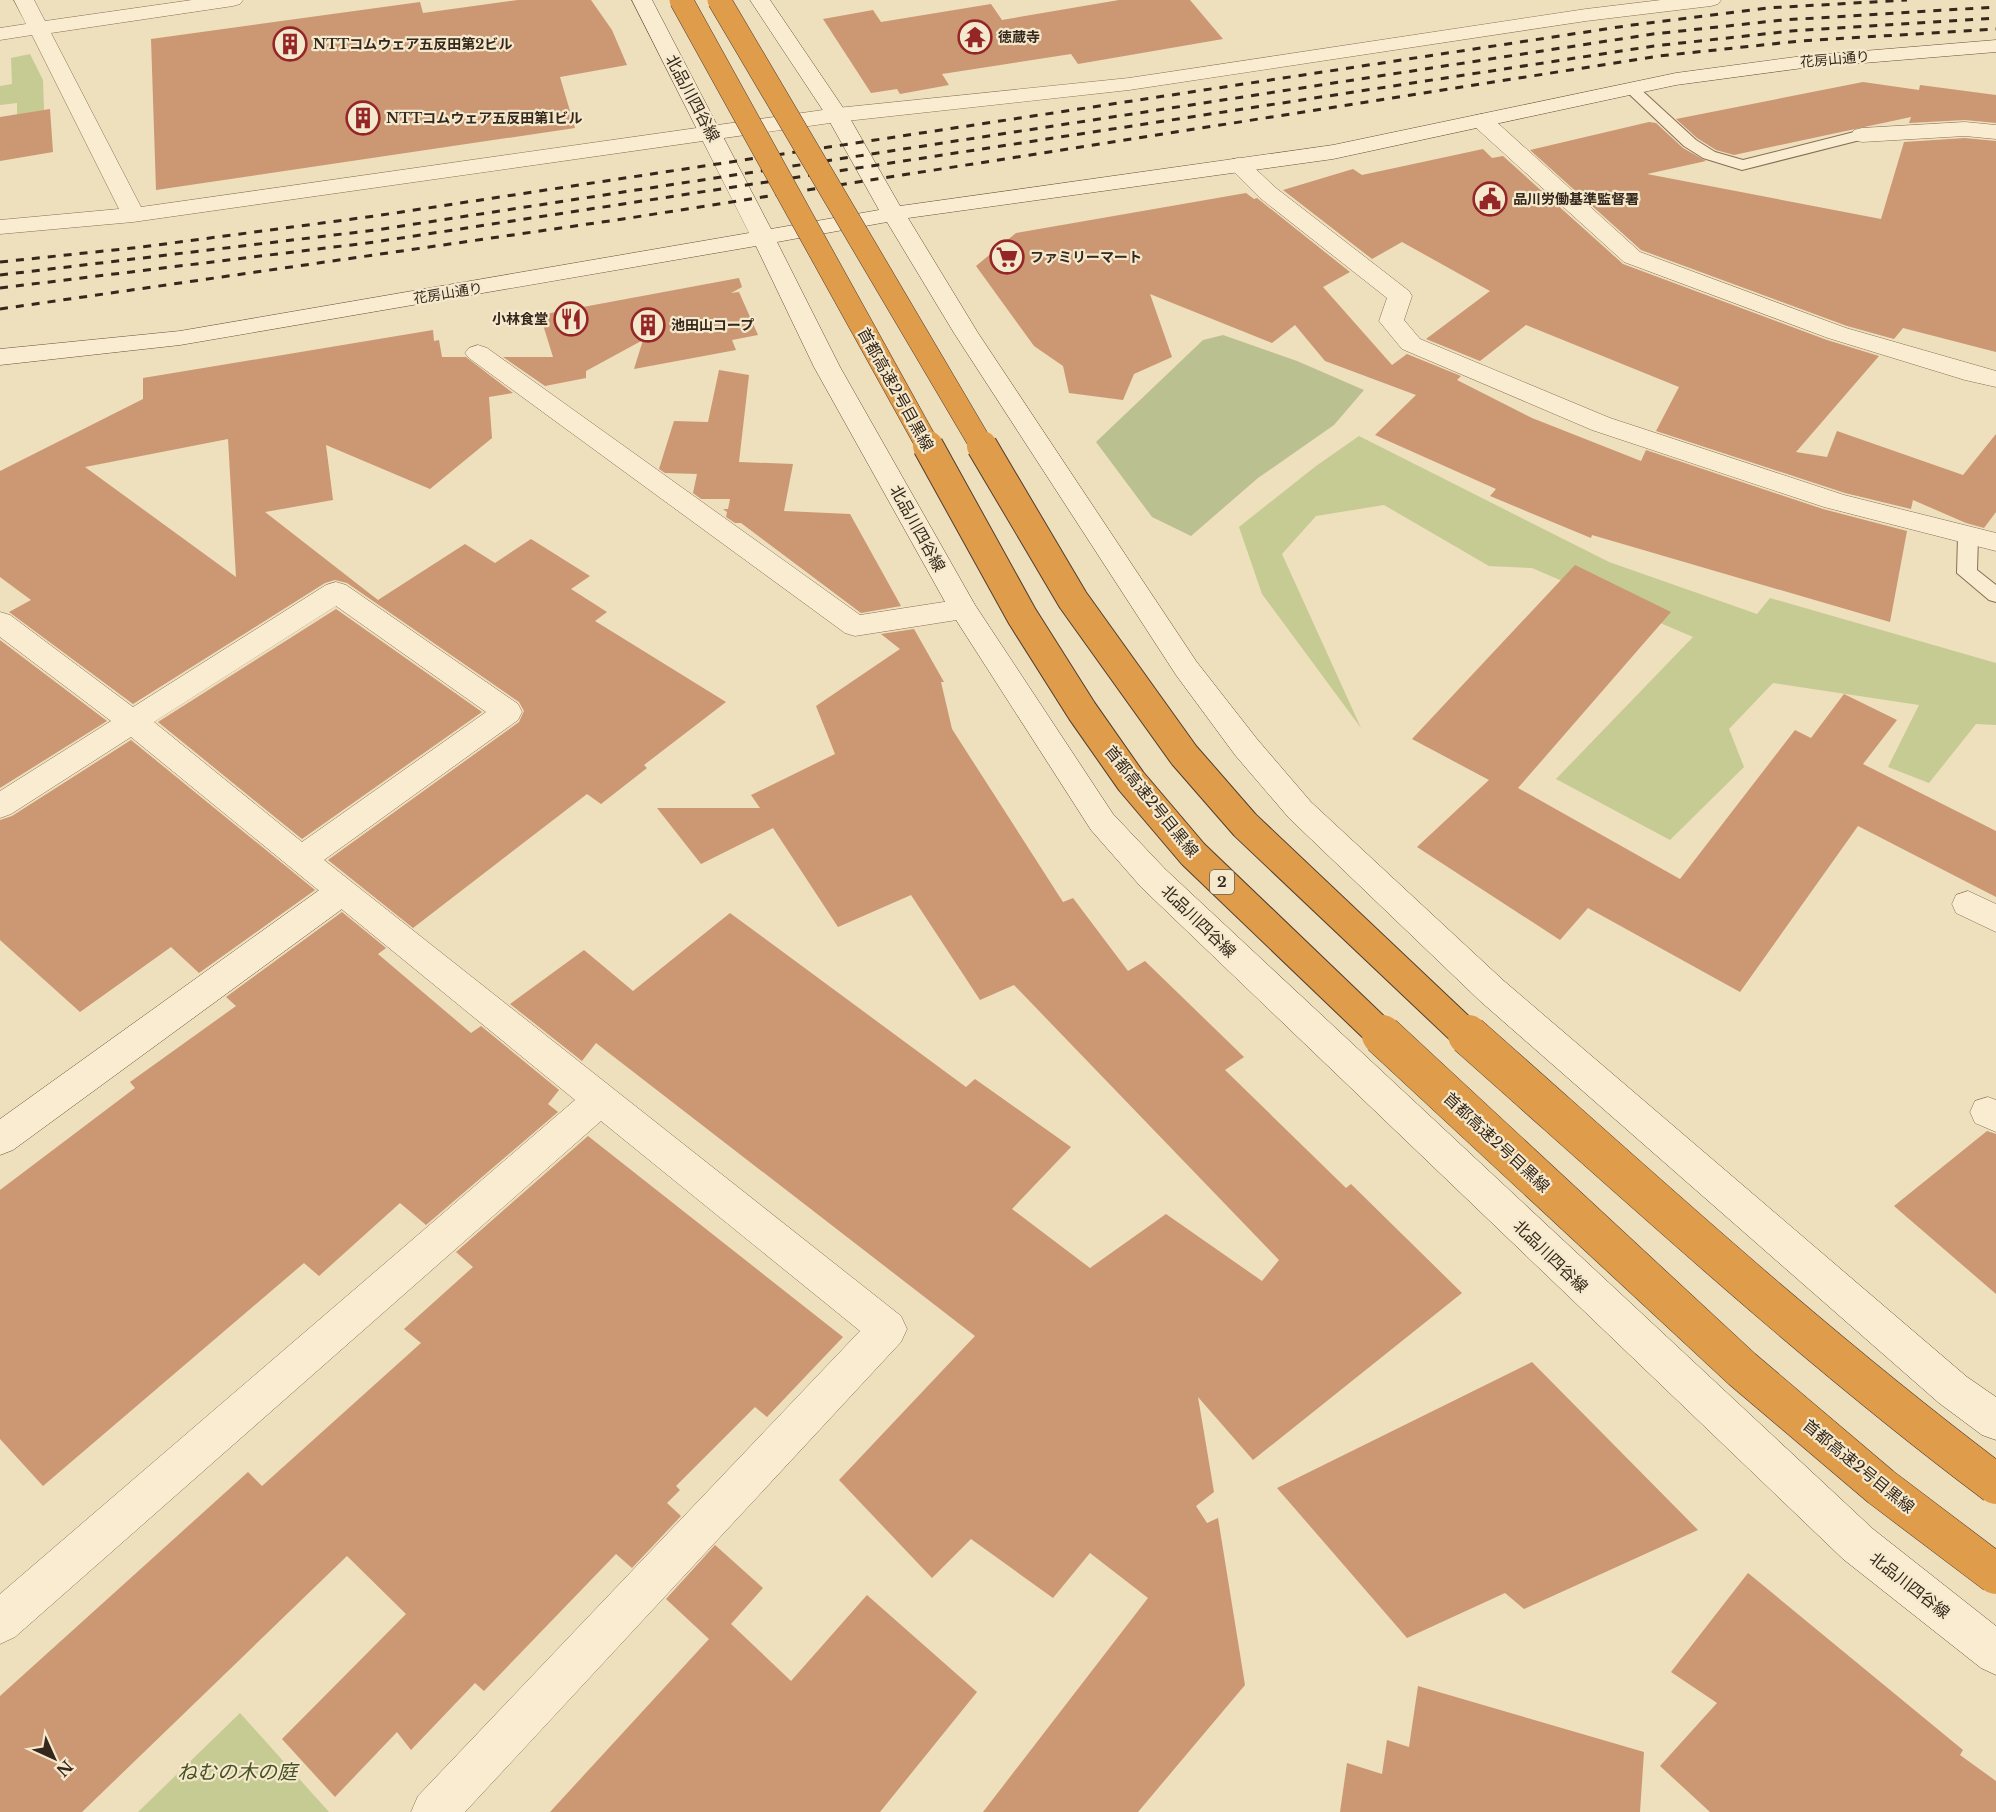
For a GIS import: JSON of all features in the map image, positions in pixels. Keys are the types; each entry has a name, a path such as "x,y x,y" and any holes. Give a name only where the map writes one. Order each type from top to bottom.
{"highway":[{"name":"首都高速2号目黒線","path":"681,0 1022,616 1082,711 1131,781 1193,854 1297,955 1742,1369 1881,1487 1996,1574"},
{"path":"719,0 1073,600 1184,755 1245,825 1457,1026 1791,1320 1927,1432 1996,1484"}],"street":[{"path":"24,0 103,151 133,216"},
{"path":"0,34 233,0"},
{"name":"北品川四谷線","path":"642,0 711,131 827,367 963,609 1102,822 1153,878 1858,1544 1996,1653"},
{"path":"760,0 837,115 894,215 966,333 1186,669 1246,747 1300,810 1492,991 1953,1390 1996,1421"},
{"path":"0,227 133,216 711,131 837,115 1129,84 1586,15 1711,0"},
{"name":"花房山通り","path":"0,357 191,336 944,205 1333,152 1676,79 1803,62 1996,46"},
{"path":"1482,122 1632,257 1837,333 1974,375 1996,379"},
{"path":"1862,135 1965,129 1996,132"},
{"path":"1238,165 1268,193 1400,296 1391,321 1411,344 1601,424 1834,501 1968,537 1996,542"},
{"path":"478,353 855,626 963,609"},
{"path":"0,806 336,592 507,712 302,859"},
{"path":"0,622 133,722 341,892 887,1329 434,1812"},
{"path":"0,1139 341,892"},
{"path":"0,1622 602,1099"}],"lane":[{"path":"1632,89 1690,143 1709,154 1742,165 1862,135"},
{"path":"1968,537 1967,573 1996,595"}],"green space":[{"path":"30,54 43,80 44,110 17,115 17,103 0,105 0,86 12,84 11,58"},
{"path":"1223,335 1297,361 1364,390 1334,425 1258,478 1191,536 1152,517 1096,442 1203,340"},
{"path":"1359,436 1609,562 1757,614 1770,598 1996,663 1996,725 1976,724 1929,783 1888,767 1919,705 1773,683 1729,729 1744,767 1670,840 1556,779 1693,637 1532,568 1489,566 1384,505 1316,516 1282,554 1361,728 1262,594 1239,527 1316,466"},
{"name":"ねむの木の庭","path":"240,1713 329,1812 138,1812"}],"building":[{"path":"518,0 591,0 612,30 627,65 560,77 575,128 156,190 151,39 420,2 423,13"},
{"path":"1119,0 1190,0 1223,39 1078,64 1071,54 942,74 949,85 900,94 897,89 871,93 823,19 873,10 881,22 991,4 1002,20"},
{"path":"1863,82 1919,90 1920,85 1996,95 1996,123 1965,120 1909,123 1911,117 1734,155 1716,150 1697,138 1676,119"},
{"path":"50,109 53,152 0,161 0,117"},
{"path":"1649,122 1656,123 1683,148 1706,161 1647,174 1881,219 1904,142 1965,138 1996,141 1996,352 1903,328 1894,339 1847,326 1641,250 1530,150"},
{"path":"1483,149 1492,158 1503,156 1623,264 1827,340 1879,356 1796,452 1827,457 1837,431 1963,475 1996,434 1996,512 1984,528 1966,523 1913,500 1911,509 1845,493 1656,431 1679,387 1526,325 1480,361 1426,339 1490,291 1402,242 1372,259 1283,190 1353,169 1362,175"},
{"path":"1246,193 1254,199 1257,198 1350,272 1323,287 1392,365 1407,354 1461,376 1457,380 1532,418 1641,461 1646,450 1823,509 1907,531 1890,622 1592,535 1591,538 1490,496 1496,489 1375,435 1416,395 1325,361 1295,325 1272,343 1150,294 1172,357 1134,374 1123,400 1069,393 1063,366 1034,346 976,266 1016,233"},
{"name":"池田山コープ","path":"739,278 742,287 731,293 739,292 758,335 732,340 736,350 634,369 643,340 586,371 586,378 545,386 503,357 553,357 540,315"},
{"path":"433,330 434,341 439,340 442,357 466,357 513,393 489,397 492,438 430,489 326,445 333,500 265,512 378,600 465,544 495,563 531,539 590,576 571,589 607,612 595,621 726,702 644,765 647,768 601,804 587,794 413,928 328,860 519,722 524,711 519,702 347,583 335,580 325,583 133,704 9,612 31,600 0,577 0,471 143,399 143,378","holes":["228,439 236,577 85,467"]},
{"path":"719,370 749,375 739,462 793,464 784,511 850,514 901,606 861,613 741,523 735,523 726,517 727,512 723,509 728,509 730,499 701,499 693,493 697,474 665,473 659,469 674,421 708,422"},
{"path":"1575,565 1671,612 1518,788 1680,879 1795,730 1811,738 1844,694 1897,720 1863,764 1996,831 1996,897 1858,826 1740,992 1588,908 1560,940 1417,847 1489,780 1412,739"},
{"path":"336,609 482,712 302,839 158,722"},
{"path":"914,629 944,682 941,682 952,729 1063,902 1073,898 1128,971 1145,961 1244,1057 1225,1070 1346,1188 1351,1184 1462,1293 1253,1460 1198,1397 1214,1492 1196,1506 1207,1523 1218,1518 1245,1685 1138,1812 983,1812 1148,1598 1090,1553 1053,1598 971,1539 932,1578 839,1480 975,1336 596,1043 582,1061 510,1004 584,950 633,991 730,913 966,1087 975,1079 1071,1147 1012,1209 1090,1268 1166,1214 1262,1281 1279,1260 1014,985 980,1000 911,895 838,927 773,828 701,864 657,808 760,808 751,795 835,754 816,706 900,649 881,634"},
{"path":"0,640 107,721 0,788"},
{"path":"131,740 315,890 199,973 171,947 80,1012 0,940 0,820 12,816"},
{"path":"342,912 386,948 378,954 471,1033 481,1026 559,1090 548,1104 558,1112 426,1225 400,1203 319,1276 304,1263 43,1486 0,1439 0,1190 135,1088 130,1082 236,1006 226,997"},
{"path":"1987,1131 1996,1134 1996,1294 1894,1206"},
{"path":"588,1136 843,1337 767,1417 755,1407 676,1486 680,1490 667,1503 681,1516 632,1568 616,1554 484,1691 475,1683 411,1750 397,1732 335,1797 282,1739 406,1614 347,1556 82,1812 0,1812 0,1696 248,1472 262,1486 421,1343 404,1329 473,1267 456,1252"},
{"path":"1532,1362 1698,1530 1524,1609 1505,1593 1407,1638 1277,1488"},
{"path":"715,1545 763,1588 731,1624 791,1681 867,1595 977,1692 880,1812 550,1812 709,1639 666,1599"},
{"path":"1748,1573 1963,1750 1960,1755 1996,1781 1996,1812 1710,1812 1660,1766 1717,1703 1671,1672"},
{"path":"1418,1686 1644,1752 1640,1812 1340,1812 1347,1763 1382,1774 1387,1740 1409,1747"}],"railway":[{"path":"0,262 142,247 375,216 1632,25 1767,8 1907,0"},
{"path":"0,275 376,230 1653,34 1783,20 1996,7"},
{"path":"0,288 375,242 1654,46 1791,31 1996,18"},
{"path":"0,309 623,219 1659,56 1800,41 1996,29"}],"place":[{"name":"徳蔵寺","path":"975,37"},
{"name":"NTTコムウェア五反田第2ビル","path":"290,44"},
{"name":"NTTコムウェア五反田第1ビル","path":"363,118"},
{"name":"品川労働基準監督署","path":"1490,199"},
{"name":"ファミリーマート","path":"1007,257"},
{"name":"小林食堂","path":"571,319"},
{"name":"池田山コープ","path":"648,325"}]}
